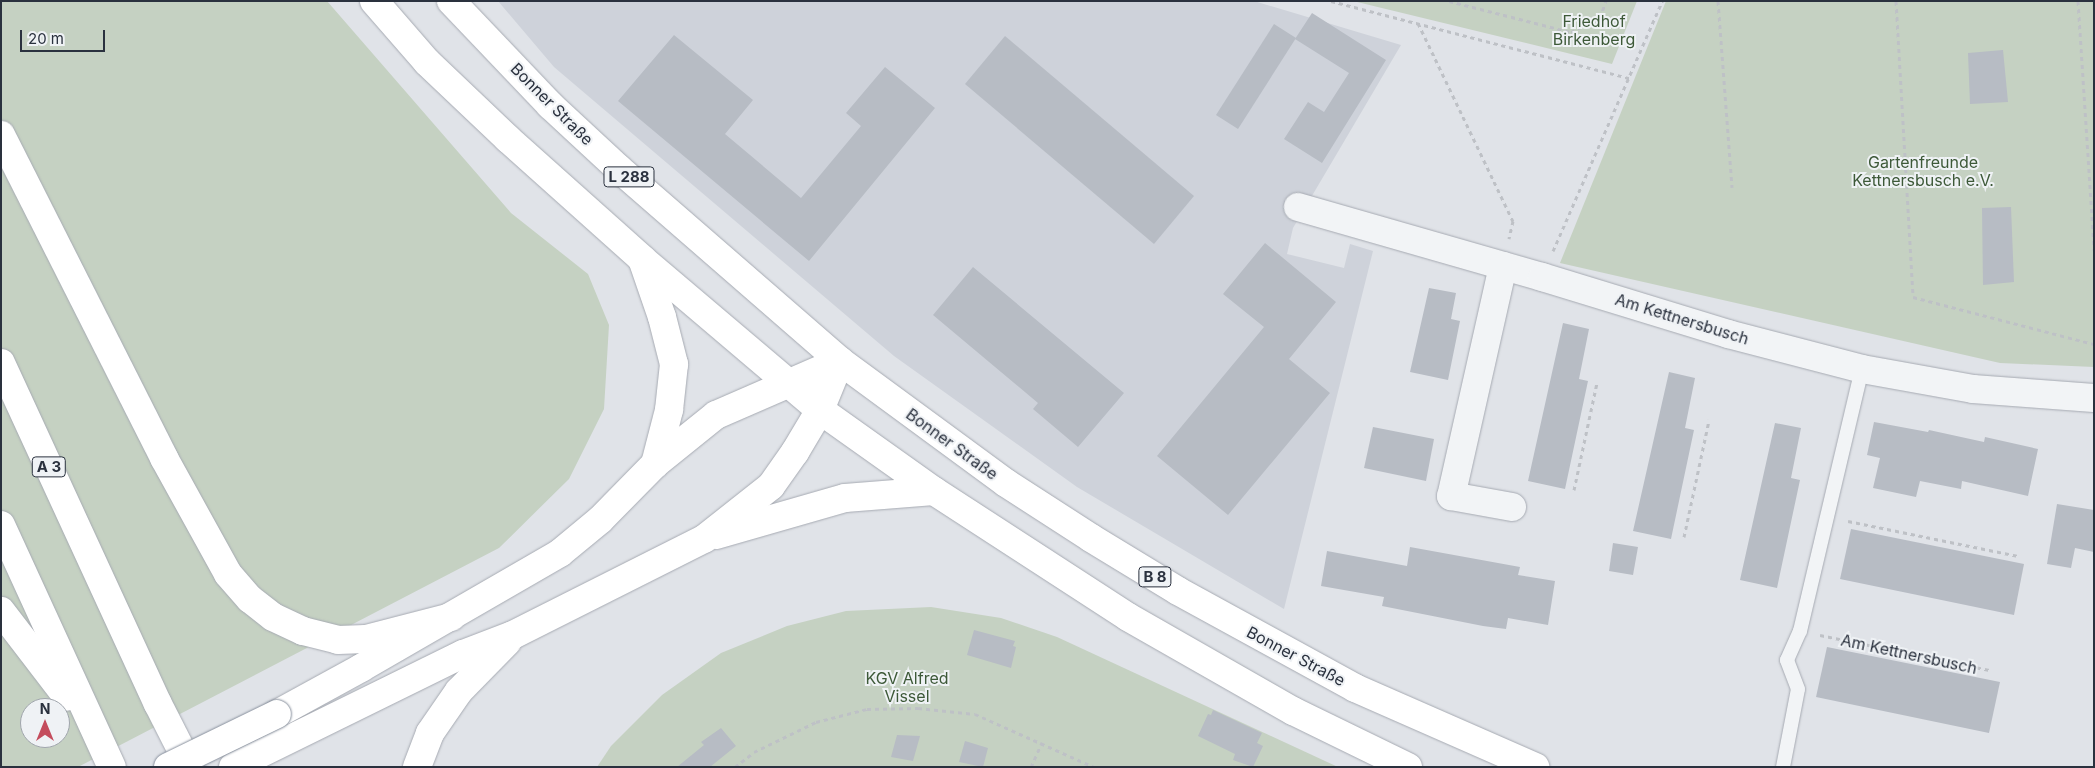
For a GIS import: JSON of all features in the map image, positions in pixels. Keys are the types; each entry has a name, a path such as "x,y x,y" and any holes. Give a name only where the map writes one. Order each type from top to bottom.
{"main road":[{"path":"374,1 427,62 642,259 820,410 934,490 1128,617 1293,711 1408,767"},
{"name":"Bonner Straße","path":"451,1 556,111 618,168 840,361 1006,482 1090,538 1178,591 1355,688 1536,767"},
{"path":"1,135 164,458 228,574 250,599 273,617 303,631 338,640 366,639 451,617"},
{"path":"642,259 662,317 674,364 669,410 655,464"},
{"path":"168,767 277,714 451,617 560,553 600,520 655,464 716,415 840,361"},
{"path":"233,767 463,654 513,636 704,538 770,486 796,452 820,410 840,361"},
{"name":"A 3","path":"1,363 158,704 190,767"},
{"path":"704,538 845,498 934,490"},
{"path":"1,525 112,767"},
{"path":"1,612 95,733"},
{"path":"417,767 430,733 459,690 513,636"}],"street":[{"name":"Am Kettnersbusch","path":"1298,207 1542,277 1728,334 1862,369 1973,389 2094,398"},
{"path":"1503,266 1451,496 1512,507"}],"lane":[{"path":"1783,767 1798,689 1787,660 1800,631 1862,369"}],"path":[{"path":"1332,1 1629,78"},
{"path":"1449,1 1571,32 1600,18 1606,1"},
{"path":"1542,277 1662,1"},
{"path":"1718,1 1732,187"},
{"path":"1896,1 1912,297 2094,344"},
{"path":"2078,1 2094,250"},
{"path":"1418,23 1513,221 1503,266"},
{"path":"1574,490 1597,383"},
{"path":"1684,537 1709,420"},
{"path":"1827,516 2019,556"},
{"name":"Am Kettnersbusch","path":"1800,631 1989,670"},
{"path":"735,767 754,752 816,722 867,709 918,708 975,714 1042,742 1094,767"},
{"path":"1030,767 1042,742"}],"shaded area":[{"path":"498,1 1254,1 1401,45 1293,228 1287,254 1344,268 1350,244 1373,251 1284,609 1077,487 894,356 554,67"}],"green space":[{"path":"1,1 327,1 511,213 588,274 609,325 604,409 569,479 499,548 78,767 1,767"},
{"name":"Friedhof Birkenberg","path":"1353,1 1637,1 1612,64"},
{"name":"Gartenfreunde Kettnersbusch e.V.","path":"1666,1 2094,1 2094,367 2000,363 1560,263"},
{"name":"KGV Alfred Vissel","path":"931,607 1001,618 1057,637 1338,767 597,767 611,746 662,695 721,653 787,626 846,611"}],"building":[{"path":"1312,13 1386,60 1322,163 1284,139 1308,102 1324,112 1349,73 1295,39"},
{"path":"1274,24 1296,38 1238,129 1216,115"},
{"path":"674,35 753,100 725,134 801,198 861,126 846,113 885,67 935,108 809,261 618,101"},
{"path":"1005,36 1194,196 1154,244 965,84"},
{"path":"2003,50 2008,102 1970,104 1968,53"},
{"path":"2011,207 2014,282 1983,285 1982,208"},
{"path":"1265,243 1336,302 1289,359 1330,393 1228,515 1157,456 1264,327 1223,294"},
{"path":"973,267 1124,393 1078,447 1033,409 1038,403 933,315"},
{"path":"1429,288 1456,293 1451,319 1460,321 1448,380 1410,372"},
{"path":"1563,323 1589,329 1579,379 1588,381 1565,489 1528,481"},
{"path":"1669,372 1695,378 1685,428 1694,430 1671,539 1633,531"},
{"path":"1874,422 1928,432 1929,430 1984,442 1985,437 2038,449 2028,496 1962,481 1961,489 1920,481 1916,497 1873,488 1880,458 1867,455"},
{"path":"1775,423 1801,428 1791,478 1800,480 1777,588 1740,580"},
{"path":"1373,427 1434,439 1426,481 1364,468"},
{"path":"2057,504 2094,510 2094,552 2075,548 2071,568 2047,564"},
{"path":"1851,529 2024,564 2014,615 1840,579"},
{"path":"1613,543 1638,547 1633,575 1609,571"},
{"path":"1410,547 1520,567 1518,575 1555,581 1548,625 1508,618 1506,629 1483,626 1382,606 1384,597 1321,586 1327,551 1407,566"},
{"path":"974,630 1015,641 1013,646 1016,647 1011,668 967,655"},
{"path":"1827,647 2000,682 1989,733 1816,697"},
{"path":"1213,710 1262,733 1257,743 1263,746 1253,767 1233,760 1235,754 1198,736 1208,714 1211,715"},
{"path":"721,728 736,746 710,767 677,767 704,745 701,742"},
{"path":"897,735 920,736 913,761 891,757"},
{"path":"965,741 988,748 983,767 959,762"}]}
